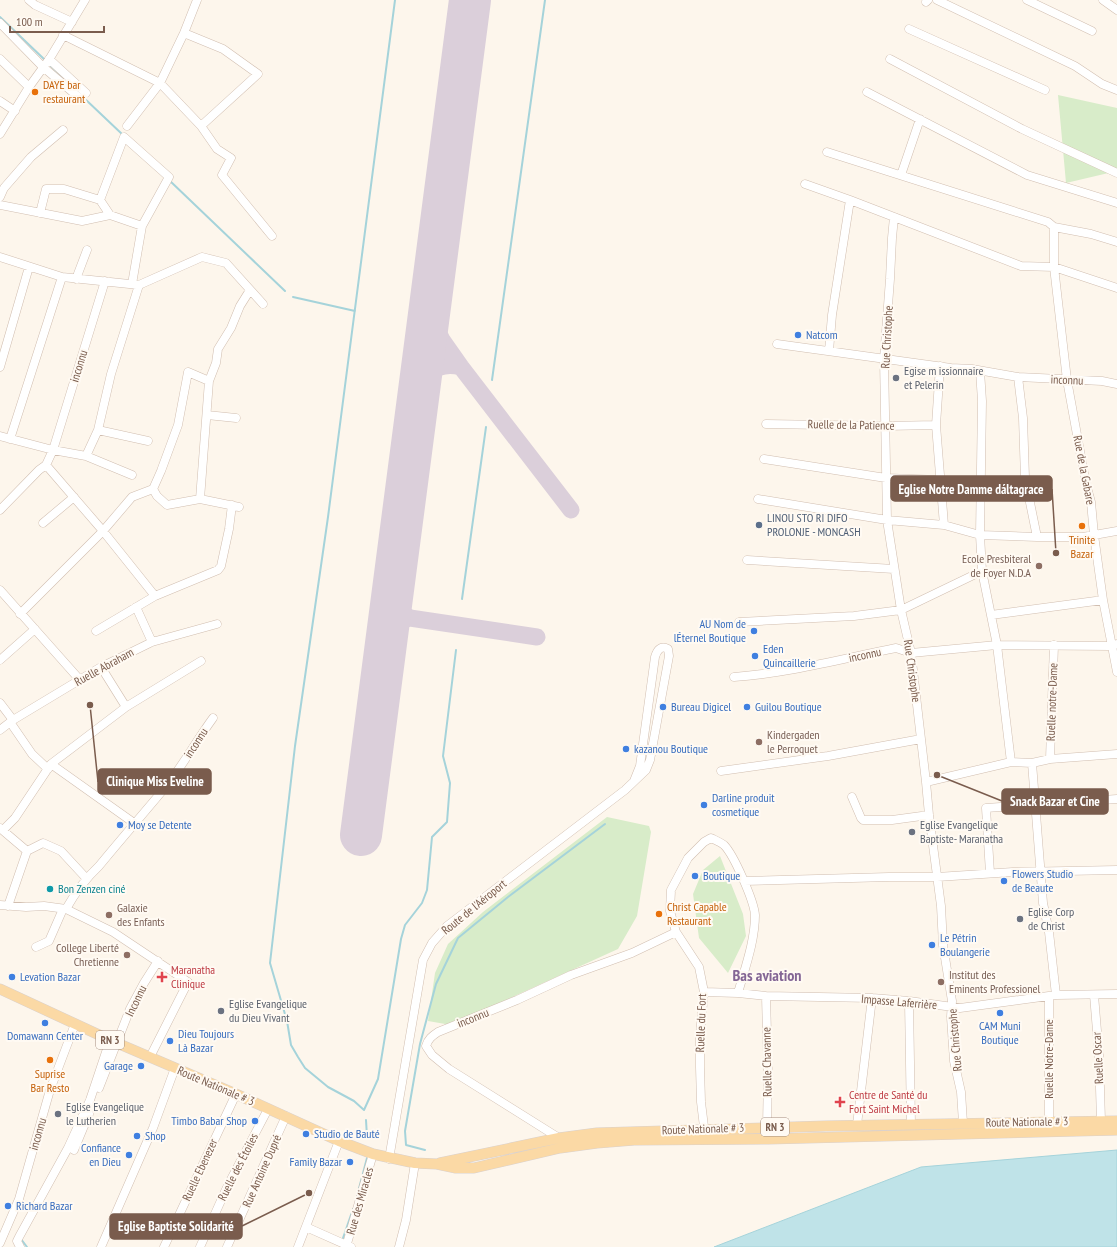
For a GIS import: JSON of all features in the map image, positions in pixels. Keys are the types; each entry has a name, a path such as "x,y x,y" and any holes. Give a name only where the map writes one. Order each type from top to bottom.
{"main road":[{"name":"Route Nationale # 3","path":"0,989 114,1042 236,1094 339,1141 373,1154 415,1164 436,1164 456,1168 474,1168 560,1148 597,1143 767,1127 1117,1121"},
{"path":"826,1126 826,1137"},
{"name":"Route Nationale # 3","path":"436,1164 559,1138 597,1134 705,1134 826,1137 1117,1130"}],"street":[{"path":"29,0 35,5 72,22"},
{"path":"0,134 86,0"},
{"path":"127,126 160,83 184,33 197,0"},
{"path":"937,0 1075,66 1102,84 1117,90"},
{"path":"1027,0 1092,31"},
{"path":"1103,0 1117,10"},
{"path":"0,23 84,97"},
{"path":"910,29 1045,90"},
{"path":"184,33 223,49 258,74 201,126"},
{"path":"63,36 160,83 201,126 217,149 231,158 222,174 272,236"},
{"path":"0,59 29,87"},
{"path":"890,59 1022,130 1117,173"},
{"path":"867,92 1027,175 1117,203"},
{"path":"0,101 15,111"},
{"path":"901,175 920,119"},
{"path":"0,197 2,187 62,130"},
{"path":"86,456 98,430 111,374 135,285 142,226 169,177 124,137 100,200"},
{"path":"827,152 1048,222 1054,227 1091,234 1117,242"},
{"path":"805,184 1021,266 1054,267 1117,288"},
{"path":"40,213 46,188 64,190 100,200 110,215"},
{"path":"828,351 832,315 850,200"},
{"path":"0,205 82,222 110,215 142,226"},
{"name":"Rue Christophe","path":"894,217 884,359 888,520 901,610 911,653 937,877 943,945 952,1006 951,1017 954,1061 961,1092 963,1123"},
{"name":"Rue de la Gabare","path":"1054,227 1054,267 1067,380 1086,484 1091,502 1103,600 1114,645 1117,672"},
{"path":"76,279 87,250"},
{"path":"0,257 62,277 135,285 202,257 226,263 263,304"},
{"path":"0,367 29,267"},
{"path":"10,439 62,277"},
{"name":"inconnu","path":"0,510 46,465 53,450 105,282"},
{"path":"200,499 209,380 216,363 218,349 231,328 240,306 250,290"},
{"name":"inconnu","path":"777,344 951,368 976,370 1018,377 1102,381 1117,384"},
{"path":"940,366 936,425 944,525"},
{"path":"976,370 982,401 980,535 982,571 997,646 1011,762"},
{"path":"20,614 103,531 132,497 153,488 178,425 188,372 209,380"},
{"path":"1018,377 1023,418 1024,478 1037,537"},
{"path":"207,415 236,418"},
{"name":"Ruelle de la Patience","path":"766,424 886,426 936,425"},
{"path":"98,430 148,441"},
{"path":"0,436 53,450 86,456 132,474"},
{"path":"764,459 886,478 941,480"},
{"path":"46,465 103,531 155,596"},
{"path":"96,631 155,596 218,570 221,566 235,506 200,499 167,505 156,496 153,488"},
{"path":"43,523 74,497"},
{"path":"758,499 888,520 944,525 980,535 1037,537 1094,536 1117,531"},
{"path":"747,560 894,569"},
{"path":"739,622 854,616 901,610 982,571"},
{"path":"0,590 80,680"},
{"path":"991,615 1103,600"},
{"path":"136,607 152,642"},
{"name":"Ruelle Abraham","path":"0,730 11,721 101,667 152,642 217,624"},
{"path":"0,660 34,629"},
{"name":"Ruelle notre-Dame","path":"1050,759 1054,645"},
{"name":"inconnu","path":"734,677 765,675 896,648 911,653 997,646 1114,645"},
{"name":"Route de l'Aéroport","path":"390,1159 423,960 432,943 447,926 625,790 646,770 650,760 657,727 669,656 668,649 664,647 658,649 655,657 640,766 634,781"},
{"path":"27,851 2,829 15,818 49,767 126,707 201,661"},
{"path":"101,667 126,707"},
{"path":"0,703 32,754 49,767 134,823"},
{"name":"inconnu","path":"65,909 86,878 99,866 168,784 213,718"},
{"path":"721,771 828,756 921,739"},
{"path":"926,782 1011,762 1032,763 1050,759 1117,754"},
{"name":"Ruelle Notre-Dame","path":"1032,763 1042,903 1049,932 1052,996 1049,1121"},
{"path":"852,797 863,820 892,820 929,815"},
{"path":"990,873 986,808 1117,799"},
{"name":"Ruelle du Fort","path":"705,1134 700,1102 700,1034 704,992 699,967 676,932 670,911 671,890 688,858 704,842 711,838 724,845 734,860 744,881 755,914 752,942 738,993"},
{"path":"86,878 61,851 43,842 27,851 4,905 44,906 65,909 113,932 188,982 150,1057"},
{"path":"744,881 937,877 1040,871 1117,870"},
{"path":"36,948 49,941 65,909"},
{"name":"inconnu","path":"559,1138 449,1069 432,1055 426,1046 427,1042 438,1032 517,1000 571,975 632,953 676,932"},
{"name":"Inconnu","path":"114,1042 144,983 158,961"},
{"name":"Impasse Laferrière","path":"704,992 766,996 872,998 960,1008 1052,996 1117,994"},
{"name":"Ruelle Oscar","path":"1094,995 1099,1055 1101,1121"},
{"name":"Ruelle Chavanne","path":"766,996 768,1072 767,1127"},
{"path":"857,1125 872,998"},
{"path":"909,1001 911,1124"},
{"name":"inconnu","path":"0,1243 19,1199 50,1090 75,1024"},
{"path":"74,1150 114,1042"},
{"path":"20,1247 17,1241 68,1148 114,1042"},
{"path":"100,1247 153,1128 175,1068"},
{"name":"Ruelle Ebenezer","path":"164,1247 236,1094"},
{"name":"Ruelle des Étoiles","path":"200,1247 228,1185 268,1109"},
{"name":"Rue Antoine Dupré","path":"228,1247 286,1116"},
{"path":"298,1247 339,1141"},
{"name":"Rue des Miracles","path":"346,1245 373,1154"},
{"path":"399,1247 406,1220 415,1164"},
{"path":"306,1227 346,1245"}],"green space":[{"path":"1058,95 1117,108 1117,171 1066,183"},
{"path":"607,817 649,826 651,832 637,916 618,949 451,1025 428,1021 435,973 448,944 483,912"},
{"path":"720,856 743,914 746,936 728,973 699,938 693,894 703,870"}],"water":[{"path":"1117,1150 1117,1247 714,1247 921,1167"}],"waterway":[{"path":"395,0 328,517 295,746 270,963 287,1021 291,1045 305,1068 328,1087 354,1101 364,1110 378,1079 401,939 405,925 422,903 427,890 432,837 447,822 450,783 443,756 456,650"},
{"path":"492,380 545,0"},
{"path":"0,17 45,60"},
{"path":"48,63 71,85"},
{"path":"84,98 123,135"},
{"path":"169,180 285,291"},
{"path":"293,297 355,311"},
{"path":"462,599 486,427"},
{"path":"425,1150 406,1145 405,1131 420,1044 436,984 458,938 508,897 605,824"},
{"path":"366,1120 367,1137"},
{"path":"357,1196 367,1158"},
{"path":"342,1241 353,1209"},
{"path":"21,1239 27,1247"}],"taxiway":[{"path":"429,312 442,340 461,367 571,510"},
{"path":"420,382 429,373 443,366 449,365 461,367"},
{"path":"392,595 397,610 410,618"},
{"path":"387,635 391,628 396,624 402,620 410,618 537,637"}],"runway":[{"path":"361,835 470,0"}],"place":[{"name":"DAYE bar restaurant","path":"35,92"},
{"name":"Natcom","path":"798,335"},
{"name":"Egise m issionnaire et Pelerin","path":"896,378"},
{"name":"LINOU STO RI DIFO PROLONJE - MONCASH","path":"759,525"},
{"name":"Trinite Bazar","path":"1082,526"},
{"name":"Eglise Notre Damme dáltagrace","path":"1056,553"},
{"name":"Ecole Presbiteral de Foyer N.D.A","path":"1039,566"},
{"name":"AU Nom de lÉternel Boutique","path":"754,631"},
{"name":"Eden Quincaillerie","path":"755,656"},
{"name":"Clinique Miss Eveline","path":"90,705"},
{"name":"Bureau Digicel","path":"663,707"},
{"name":"Guilou Boutique","path":"747,707"},
{"name":"Kindergaden le Perroquet","path":"759,742"},
{"name":"kazanou Boutique","path":"626,749"},
{"name":"Snack Bazar et Cine","path":"937,775"},
{"name":"Darline produit cosmetique","path":"704,805"},
{"name":"Moy se Detente","path":"120,825"},
{"name":"Eglise Evangelique Baptiste- Maranatha","path":"912,832"},
{"name":"Boutique","path":"695,876"},
{"name":"Flowers Studio de Beaute","path":"1004,881"},
{"name":"Bon Zenzen ciné","path":"50,889"},
{"name":"Christ Capable Restaurant","path":"659,914"},
{"name":"Galaxie des Enfants","path":"109,915"},
{"name":"Eglise Corp de Christ","path":"1020,919"},
{"name":"Le Pétrin Boulangerie","path":"932,945"},
{"name":"College Liberté Chretienne","path":"127,955"},
{"name":"Levation Bazar","path":"12,977"},
{"name":"Maranatha Clinique","path":"162,977"},
{"name":"Institut des Eminents Professionel","path":"941,982"},
{"name":"Eglise Evangelique du Dieu Vivant","path":"221,1011"},
{"name":"CAM Muni Boutique","path":"1000,1013"},
{"name":"Domawann Center","path":"45,1023"},
{"name":"Dieu Toujours Là Bazar","path":"170,1041"},
{"name":"Suprise Bar Resto","path":"50,1060"},
{"name":"Garage","path":"141,1066"},
{"name":"Centre de Santé du Fort Saint Michel","path":"840,1102"},
{"name":"Eglise Evangelique le Lutherien","path":"58,1114"},
{"name":"Timbo Babar Shop","path":"255,1121"},
{"name":"Studio de Bauté","path":"306,1134"},
{"name":"Shop","path":"137,1136"},
{"name":"Confiance en Dieu","path":"129,1155"},
{"name":"Family Bazar","path":"350,1162"},
{"name":"Eglise Baptiste Solidarité","path":"309,1193"},
{"name":"Richard Bazar","path":"8,1206"}],"district":[{"name":"Bas aviation","path":"767,975"}]}
